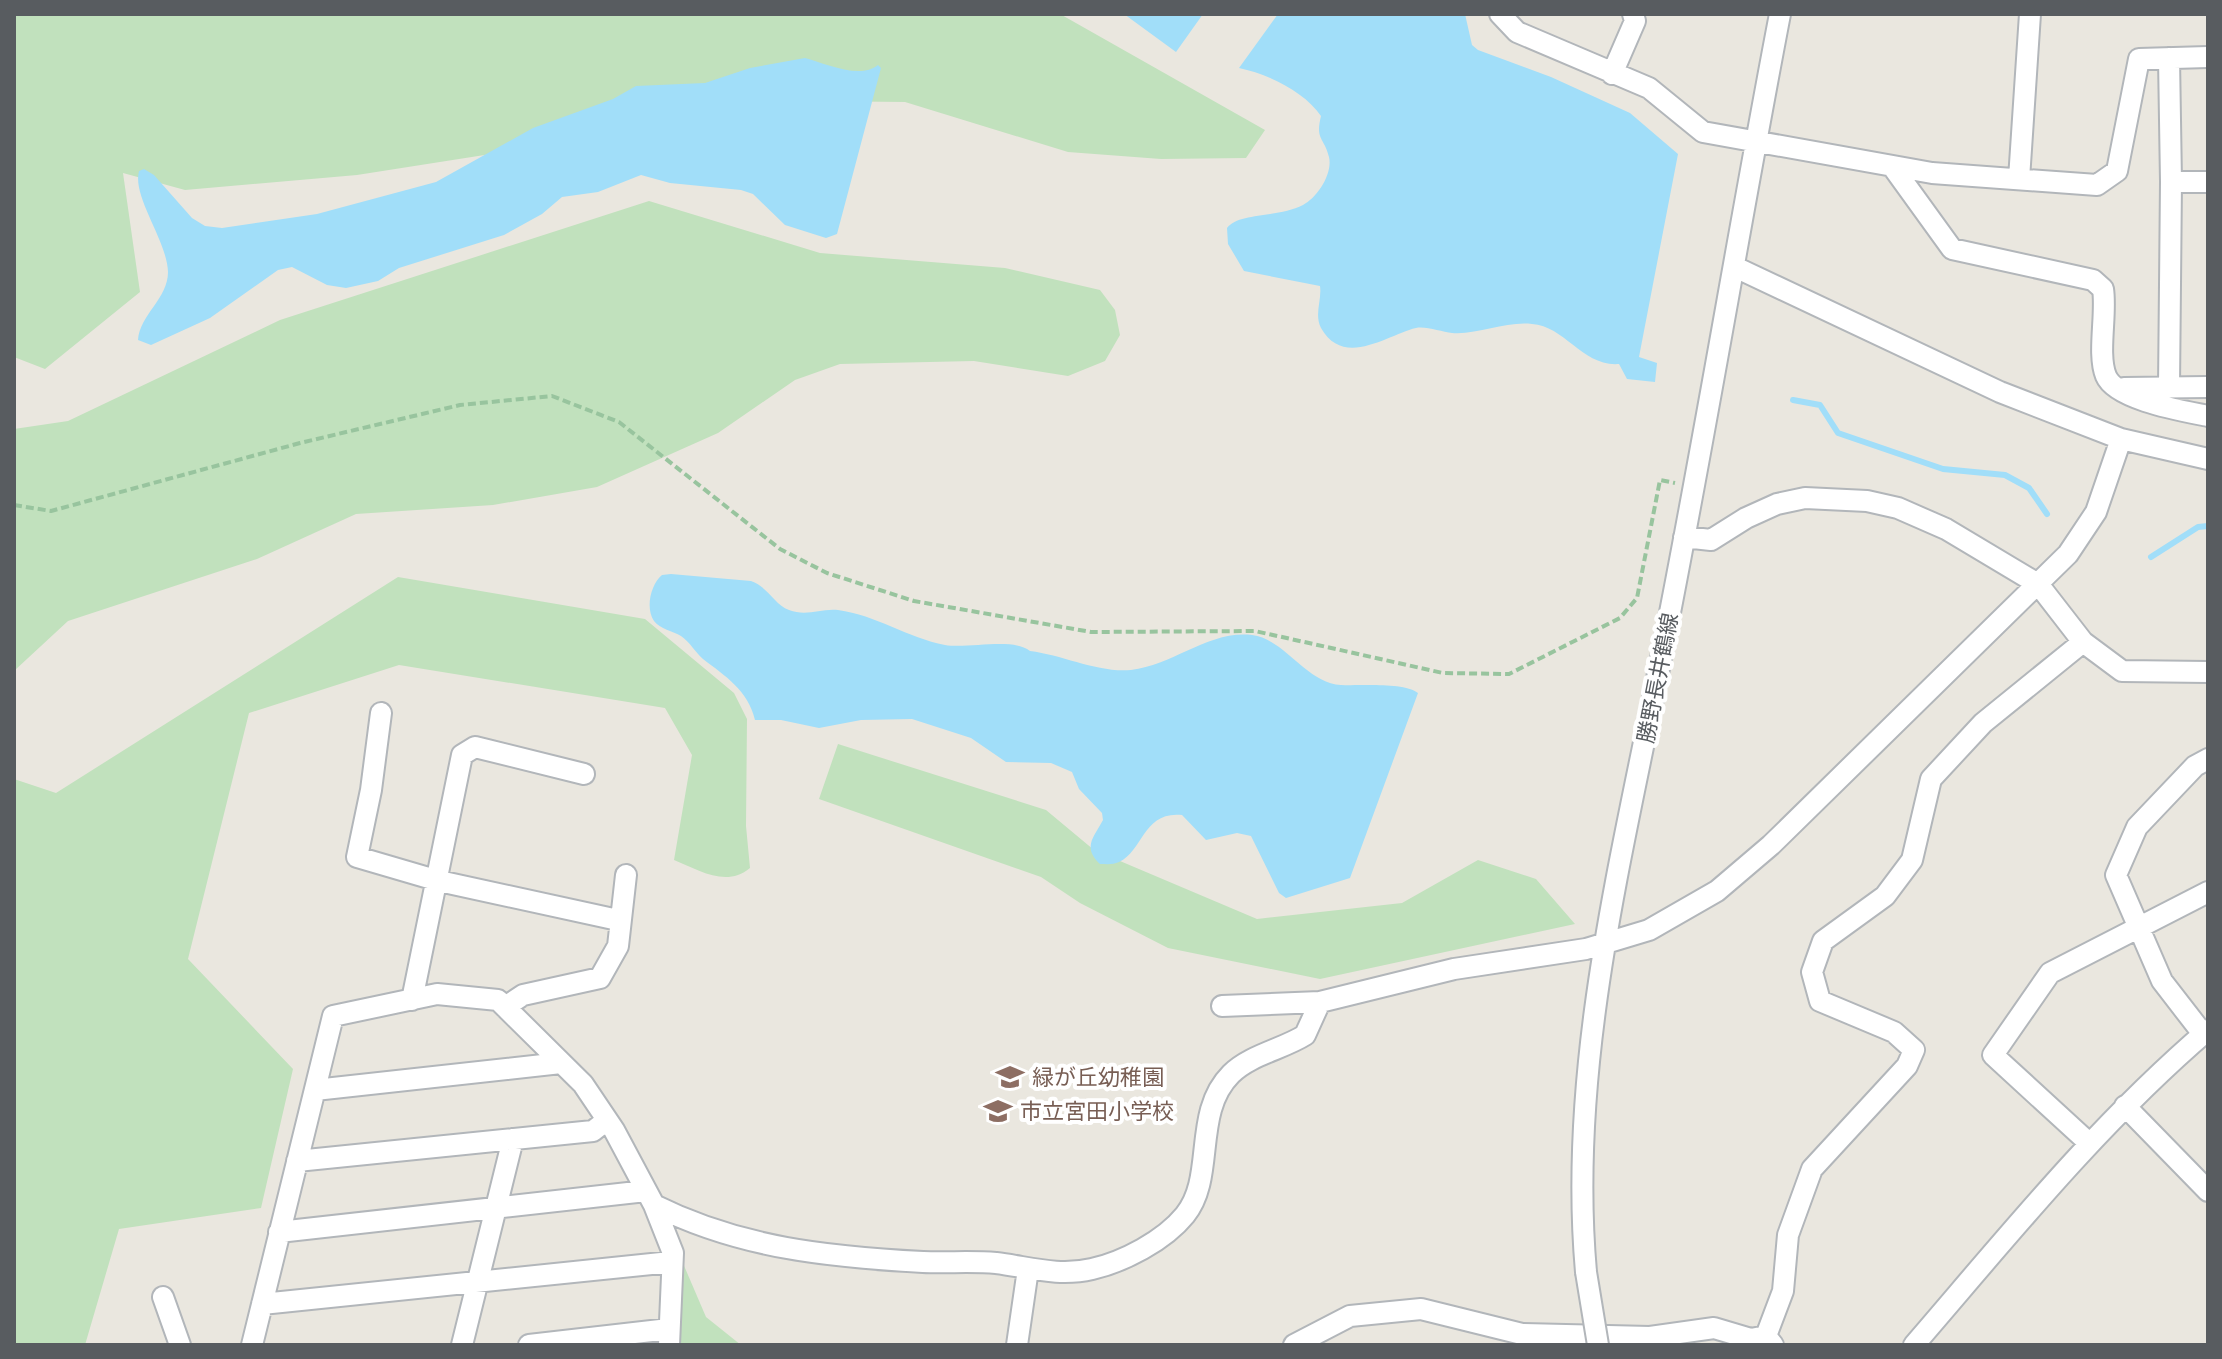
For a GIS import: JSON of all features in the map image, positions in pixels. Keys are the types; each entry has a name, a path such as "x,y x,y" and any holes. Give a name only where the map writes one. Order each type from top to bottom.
{"street":[{"path":"1500,14 1517,32 1649,88 1703,132 1892,166 2097,185 2117,171 2139,59 2208,57"},
{"path":"1612,74 1635,21 1633,14"},
{"name":"勝野長井鶴線","path":"1598,1345 1586,1272 1581,1175 1585,1101 1606,942 1694,487 1780,14"},
{"path":"2019,179 2030,14"},
{"path":"2169,58 2169,387"},
{"path":"1892,166 1952,249 2093,280 2103,289 2105,375 2114,388 2134,397 2208,416"},
{"path":"2171,182 2208,182"},
{"path":"1735,267 2000,392 2121,439 2208,459"},
{"path":"2114,388 2208,387"},
{"path":"1222,1006 1320,1002 1400,980 1586,949 1649,930 1717,891 1771,845 2068,554 2096,512 2121,439"},
{"path":"1684,537 1711,540 1746,518 1777,504 1805,498 1867,501 1898,508 1946,529 2038,584 2083,642 2122,671 2208,672"},
{"path":"1294,1345 1350,1316 1421,1309 1522,1334 1650,1337 1714,1328 1751,1339 1770,1340 1783,1291 1788,1235 1812,1169 1907,1066 1914,1050 1894,1032 1820,1001 1812,972 1823,941 1885,896 1912,860 1931,779 1983,723 2083,642"},
{"path":"381,713 371,790 357,857 439,881 618,920"},
{"path":"412,1000 439,881 462,755 475,747 584,774"},
{"path":"1914,1345 2089,1143 2206,1032 2162,981 2137,930 2116,875 2137,827 2195,766 2208,759"},
{"path":"505,1007 523,995 600,978 618,946 618,920 626,875"},
{"path":"2089,1143 1993,1055 2050,973 2208,892"},
{"path":"252,1345 333,1016 437,994 498,1000 583,1084 607,1120 670,1241 669,1337 529,1345"},
{"path":"279,1232 650,1198 715,1232 818,1255 996,1263 1057,1274 1107,1264 1148,1245 1186,1214 1195,1195 1213,1097 1231,1073 1305,1035 1320,1002"},
{"path":"315,1090 561,1063"},
{"path":"2125,1106 2208,1191"},
{"path":"297,1161 593,1131 607,1120"},
{"path":"462,1345 513,1139"},
{"path":"262,1304 671,1262"},
{"path":"1017,1345 1028,1269"},
{"path":"163,1297 180,1345"}],"path":[{"path":"14,505 51,511 286,446 460,405 552,396 619,422 780,549 827,573 914,601 1091,632 1255,631 1443,673 1509,674 1620,618 1637,598 1660,480 1694,487"}],"green space":[{"path":"14,14 1060,14 1265,130 1246,158 1161,159 1068,152 905,102 711,100 568,142 357,175 185,190 123,173 140,292 45,369 14,357"},
{"path":"649,201 820,253 1005,268 1100,290 1115,310 1120,335 1105,361 1068,376 974,361 840,364 795,380 718,433 597,487 493,505 356,514 257,559 68,621 14,671 14,429 68,421 280,320"},
{"path":"398,577 645,619 734,693 747,719 746,826 750,868 732,877 722,877 674,860 692,755 665,708 399,665 249,713 188,959 293,1069 261,1208 119,1229 85,1345 14,1345 14,779 56,793"},
{"path":"838,744 1046,810 1094,850 1257,919 1402,903 1478,860 1536,879 1575,924 1320,979 1168,948 1080,903 1041,877 819,799"},
{"path":"682,1261 706,1317 741,1345 678,1345"}],"water":[{"path":"1124,14 1203,14 1176,52"},
{"path":"1278,14 1465,14 1472,45 1478,50 1551,77 1630,113 1678,154 1639,357 1657,363 1655,382 1627,379 1619,364 1595,359 1544,326 1532,324 1512,324 1462,333 1416,328 1367,346 1342,346 1331,340 1319,323 1320,286 1244,271 1228,244 1227,228 1240,219 1303,205 1323,185 1330,164 1320,134 1321,116 1314,107 1285,85 1239,68"},
{"path":"805,58 852,71 878,65 881,68 837,234 826,238 785,225 753,194 741,190 670,183 641,175 598,192 562,197 542,214 504,235 399,268 378,281 346,288 327,285 292,267 278,270 210,318 151,345 138,340 144,322 164,290 168,272 162,246 140,193 139,171 144,169 154,175 192,218 205,226 222,228 317,214 436,182 533,128 613,99 636,86 705,83 750,68"},
{"path":"662,575 751,581 789,610 852,613 945,645 1013,645 1119,670 1147,667 1221,638 1252,635 1275,644 1328,682 1392,686 1418,693 1350,878 1286,898 1279,893 1251,836 1237,833 1206,840 1182,815 1159,819 1127,856 1117,863 1100,864 1092,852 1091,842 1103,820 1102,813 1079,789 1072,772 1051,763 1006,762 971,738 912,719 861,720 819,728 781,720 755,720 747,700 735,685 703,659 684,638 660,626 651,616 652,590"}],"waterway":[{"path":"1793,400 1820,405 1838,433 1943,469 2005,475 2029,488 2047,514"},
{"path":"2151,557 2198,527 2208,526"}],"place":[{"name":"緑が丘幼稚園","path":"1010,1077"},
{"name":"市立宮田小学校","path":"998,1111"}]}
